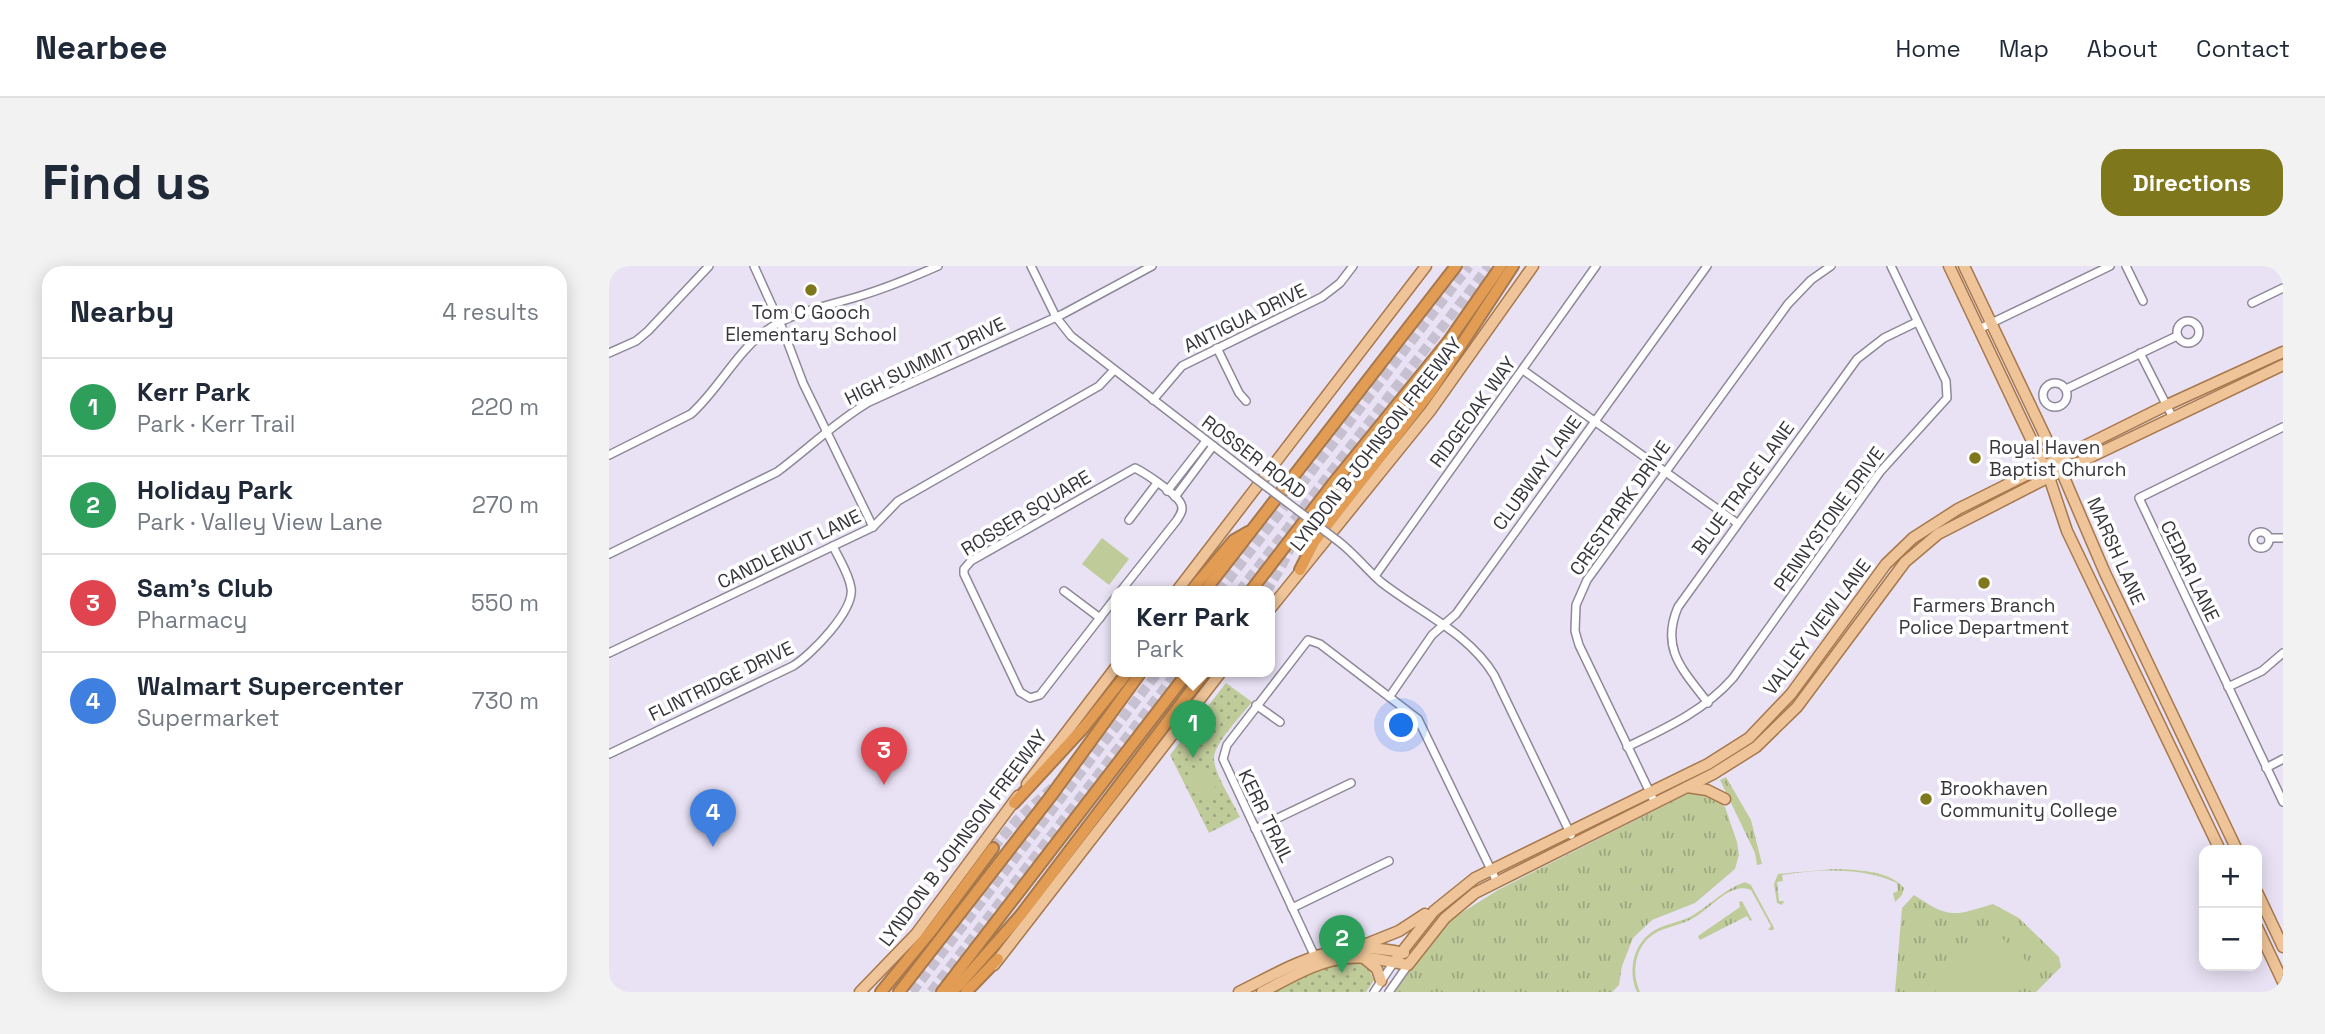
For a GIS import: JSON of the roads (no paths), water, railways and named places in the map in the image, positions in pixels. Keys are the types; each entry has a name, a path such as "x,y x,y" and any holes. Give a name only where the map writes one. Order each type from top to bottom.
{"highway":[{"path":"1424,309 1446,266"},
{"path":"1210,586 1457,266"},
{"name":"LYNDON B JOHNSON FREEWAY","path":"1255,586 1440,352 1501,266"},
{"path":"1300,569 1314,542 1429,394 1513,266"},
{"path":"1195,586 1234,540 1256,526"},
{"path":"1014,803 1085,726 1124,677"},
{"path":"899,992 1051,796 1137,677"},
{"path":"943,992 1184,677"},
{"path":"951,992 1020,916 1201,677"},
{"path":"880,992 932,930 993,849"},
{"path":"967,992 998,959"}],"main road":[{"path":"1181,586 1426,266"},
{"name":"LYNDON B JOHNSON FREEWAY","path":"1275,602 1430,411 1533,266"},
{"name":"MARSH LANE","path":"1949,266 2047,472 2067,531 2218,845"},
{"name":"MARSH LANE","path":"1964,266 2059,466 2105,573 2235,845"},
{"path":"1960,289 1972,283"},
{"name":"VALLEY VIEW LANE","path":"1408,965 1431,933 1462,903 1574,842 1725,767 1770,735 1807,695 1911,556 1938,534 2167,405 2283,352"},
{"name":"VALLEY VIEW LANE","path":"2059,466 2173,418 2283,365"},
{"name":"VALLEY VIEW LANE","path":"1394,962 1421,926 1463,886 1490,870 1708,764 1758,731 1791,694 1878,575 1902,548 1927,528 1958,509 2047,472"},
{"path":"1958,509 1963,520"},
{"path":"1902,548 1911,556"},
{"path":"1837,632 1847,639"},
{"name":"LYNDON B JOHNSON FREEWAY","path":"860,992 916,934 1111,673"},
{"path":"973,992 1217,677"},
{"path":"1687,787 1707,790 1725,799"},
{"path":"2262,903 2283,947"},
{"path":"1355,947 1399,931 1441,905"},
{"path":"2262,938 2283,982"},
{"path":"1262,992 1336,949 1355,947 1415,956"},
{"path":"1363,957 1377,970 1381,981"},
{"path":"1239,992 1317,960 1363,957 1408,965"}],"street":[{"path":"609,353 636,341 648,331 709,266"},
{"path":"754,266 803,383 873,527"},
{"path":"609,455 691,414 767,330 808,311 893,286 938,266"},
{"name":"ROSSER ROAD","path":"1031,266 1056,317 1071,336 1338,541 1375,576 1475,650 1489,666 1574,842"},
{"name":"HIGH SUMMIT DRIVE","path":"609,554 760,481 799,456 842,418 869,402 1056,317 1152,266"},
{"name":"ANTIGUA DRIVE","path":"1153,400 1182,366 1322,297 1340,282 1353,266"},
{"name":"RIDGEOAK WAY","path":"1375,576 1596,266"},
{"name":"CLUBWAY LANE","path":"1390,696 1432,635 1456,614 1707,266"},
{"name":"CRESTPARK DRIVE","path":"1655,803 1579,645 1575,631 1576,605 1587,580 1788,304 1811,280 1831,266"},
{"name":"PENNYSTONE DRIVE","path":"1627,747 1684,719 1708,703 1733,678 1880,472 1947,398 1946,381 1891,266"},
{"path":"1979,329 2110,266"},
{"path":"2126,266 2143,301"},
{"path":"2252,303 2283,288"},
{"name":"BLUE TRACE LANE","path":"1708,703 1673,653 1671,622 1678,607 1857,359 1884,338 1917,322"},
{"path":"2066,389 2177,336"},
{"path":"1217,348 1239,393 1246,401"},
{"path":"2140,354 2173,418"},
{"name":"CANDLENUT LANE","path":"609,653 873,527 898,500 1099,386 1114,370"},
{"path":"1523,370 1737,523"},
{"name":"CEDAR LANE","path":"2283,427 2139,498 2283,803"},
{"path":"1167,491 1206,441"},
{"path":"1125,586 1180,514 1181,505 1175,497 1213,446"},
{"name":"ROSSER SQUARE","path":"1111,604 1040,695 1030,698 1020,692 964,569 971,561 1131,469 1139,470 1175,497"},
{"path":"1129,520 1157,483"},
{"path":"2269,538 2283,538"},
{"name":"FLINTRIDGE DRIVE","path":"609,754 793,666 812,652 845,610 852,595 849,581 833,547"},
{"path":"1064,591 1100,618"},
{"name":"KERR TRAIL","path":"1317,960 1223,760 1227,745 1308,640 1320,645 1390,696 1421,724 1497,882"},
{"path":"2228,687 2262,671 2283,653"},
{"path":"1256,705 1280,722"},
{"path":"2266,768 2283,759"},
{"path":"1255,829 1351,783"},
{"path":"1292,908 1389,861"},
{"path":"1374,992 1394,962"},
{"path":"1389,992 1408,965"}],"tunnel":[{"path":"1224,586 1469,266"},
{"path":"1244,586 1489,266"},
{"path":"1270,586 1296,536"},
{"path":"912,992 1154,677"},
{"path":"931,992 1173,677"},
{"path":"993,848 1018,819 1060,781"}],"place":[{"name":"Tom C Gooch Elementary School","path":"811,290"},
{"name":"Royal Haven Baptist Church","path":"1975,458"},
{"name":"Farmers Branch Police Department","path":"1984,583"},
{"name":"Kerr Park","path":"1193,758"},
{"name":"Sam's Club","path":"884,785"},
{"name":"Brookhaven Community College","path":"1926,799"},
{"name":"Walmart Supercenter","path":"713,847"},
{"name":"Holiday Park","path":"1342,973"}]}
